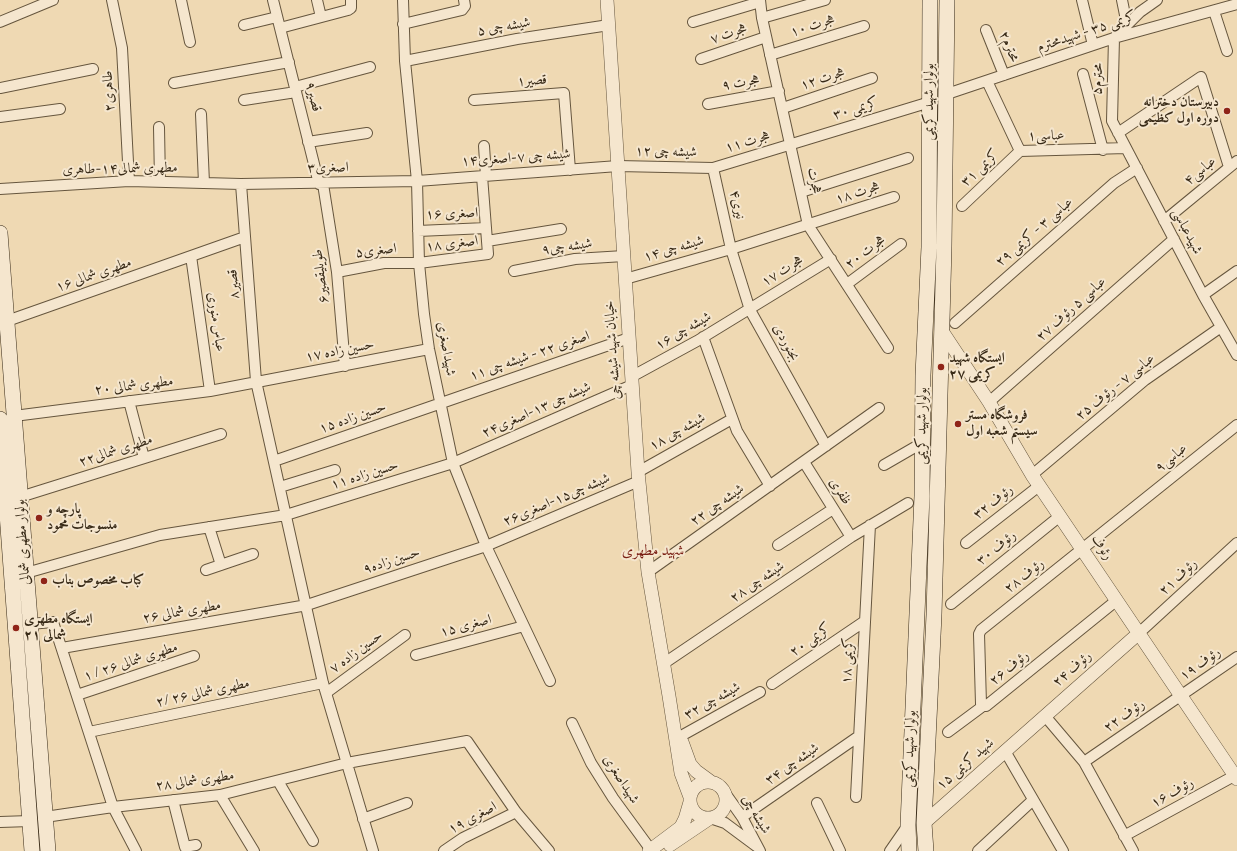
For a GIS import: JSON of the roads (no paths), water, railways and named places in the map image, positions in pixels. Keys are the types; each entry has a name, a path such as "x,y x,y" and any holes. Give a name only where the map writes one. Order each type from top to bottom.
{"main road":[{"name":"بولوار شهید کریمی","path":"926,851 924,823 934,615 942,331 936,247 930,102 930,0"},
{"name":"بولوار شهید کریمی","path":"909,851 908,825 922,496 922,443 947,94 947,0"},
{"name":"بولوار مطهری شمالی","path":"0,233 2,287 7,321 4,425 5,553 32,851"},
{"name":"بولوار مطهری شمالی","path":"4,425 20,497 48,851"}],"street":[{"name":"طاهری۲","path":"112,0 122,48 129,181"},
{"path":"181,0 190,42"},
{"name":"قصیر۹","path":"272,0 289,62 308,142 321,184"},
{"path":"317,0 321,17"},
{"path":"280,28 348,10 351,8 351,0"},
{"name":"شهیداصغری","path":"403,0 405,61 417,181 419,263 429,349 440,403 453,463 486,546 550,681"},
{"path":"404,24 462,10 465,6 464,0"},
{"name":"خیابان شهید شیشه چی","path":"607,0 638,476 648,572 663,664 681,736 690,764 699,774 711,782"},
{"path":"762,18 825,0"},
{"path":"1082,0 1093,45"},
{"path":"1122,0 1127,25"},
{"path":"1114,38 1140,12 1157,0"},
{"path":"0,22 49,1"},
{"path":"693,22 760,1"},
{"name":"هجرت","path":"760,1 766,37 792,145 808,225 888,348"},
{"name":"کریمی ۳۵ - شهیدمحترم","path":"947,94 1114,38 1237,4"},
{"path":"1214,11 1227,51"},
{"path":"244,25 277,17"},
{"name":"شیشه چی ۵","path":"405,61 517,39 609,25"},
{"name":"هجرت ۱۰","path":"770,55 864,26"},
{"name":"محترم۲","path":"986,30 1004,75"},
{"name":"هجرت ۷","path":"701,59 766,37"},
{"name":"محترم۵","path":"1112,121 1114,38"},
{"path":"174,83 289,62"},
{"path":"244,100 295,89 370,67"},
{"path":"0,88 93,69"},
{"path":"1083,74 1103,150"},
{"path":"1118,133 1201,77 1233,164"},
{"name":"هجرت ۱۲","path":"783,108 872,78"},
{"name":"عباسی۱","path":"987,81 1020,151 1103,150 1126,148"},
{"name":"هجرت ۹","path":"708,104 779,91"},
{"name":"قصیر۱","path":"474,100 564,93 570,170"},
{"name":"کریمی ۳۰","path":"792,145 930,102"},
{"path":"0,117 60,109"},
{"path":"201,114 204,183"},
{"name":"شهیدعباسی","path":"1112,121 1221,327 1233,342 1237,355"},
{"path":"159,128 160,182"},
{"path":"308,142 367,133"},
{"name":"هجرت ۱۱","path":"713,168 792,145"},
{"path":"484,146 487,241 561,229"},
{"name":"کریمی ۳۱","path":"962,206 1020,151"},
{"path":"801,192 908,158"},
{"name":"عباسی۴","path":"1164,221 1233,164"},
{"name":"شیشه چی ۱۲","path":"618,166 713,168"},
{"name":"شیشه چی ۷-اصغری۱۴","path":"417,181 618,166"},
{"name":"نیری۴","path":"713,168 731,249"},
{"name":"عباسی ۳ - کریمی ۲۹","path":"955,323 1114,183 1137,168"},
{"name":"مطهری شمالی۱۴-طاهری","path":"0,189 129,181 241,184"},
{"name":"اصغری۳","path":"241,184 321,184 417,181"},
{"name":"قصیر۸","path":"241,184 256,381 307,605 322,683 372,851"},
{"name":"طویلیقصیر۶","path":"321,184 337,272 345,366"},
{"name":"هجرت ۱۸","path":"731,249 894,197"},
{"name":"اصغری ۱۶","path":"418,231 486,228"},
{"name":"مطهری شمالی ۱۶","path":"7,321 245,237"},
{"name":"عباسی ۵ رئوف ۲۷","path":"989,402 1174,239"},
{"name":"اصغری ۱۸","path":"419,263 488,254 487,241"},
{"name":"هجرت ۲۰","path":"847,284 901,244"},
{"name":"شیشه چی ۱۴","path":"625,279 731,249"},
{"name":"بجنوردی","path":"731,249 750,310 826,446"},
{"name":"عباس منوری","path":"191,256 210,391"},
{"name":"شیشه چی۹","path":"514,271 575,259 624,256"},
{"name":"هجرت ۱۷","path":"750,310 831,259"},
{"name":"اصغری۵","path":"337,272 384,263 419,263"},
{"path":"1204,295 1237,271"},
{"name":"شیشه چی ۱۶","path":"632,381 750,310"},
{"name":"عباسی ۷ - رئوف ۲۵","path":"1032,475 1145,380 1221,327"},
{"name":"رئوف","path":"942,331 989,402 1032,475 1181,696 1235,772"},
{"name":"اصغری ۲۲ - شیشه چی ۱۱","path":"440,403 629,338"},
{"path":"704,338 737,431 770,486"},
{"name":"حسین زاده ۱۷","path":"256,381 345,366 429,349"},
{"name":"مطهری شمالی ۲۰","path":"4,425 129,401 210,391 256,381"},
{"name":"شیشه چی ۱۳-اصغری۲۴","path":"453,463 632,381"},
{"path":"129,401 144,458"},
{"name":"حسین زاده ۱۵","path":"274,461 440,403"},
{"name":"شیشه چی ۲۲","path":"648,572 879,408"},
{"name":"شیشه چی ۱۸","path":"638,476 732,419"},
{"name":"عباسی۹","path":"1083,550 1237,424"},
{"name":"مطهری شمالی۲۲","path":"20,497 221,434"},
{"path":"884,465 922,443"},
{"name":"ظفری","path":"804,462 851,537"},
{"name":"حسین زاده ۱۱","path":"26,573 160,535 286,515 453,463"},
{"path":"280,487 334,470"},
{"name":"شیشه چی۱۵-اصغری۲۶","path":"486,546 638,476"},
{"name":"رئوف ۳۲","path":"966,543 1040,486"},
{"name":"شیشه چی ۲۸","path":"663,664 851,537 908,503"},
{"path":"778,544 833,509"},
{"name":"رئوف ۳۰","path":"951,604 1060,516"},
{"name":"کریمی ۱۸","path":"856,797 870,526"},
{"path":"209,527 221,565"},
{"name":"رئوف ۲۱","path":"1139,633 1237,543"},
{"name":"حسین زاده۹","path":"307,605 486,546"},
{"name":"رئوف ۲۸","path":"984,626 1083,550"},
{"path":"206,570 253,554"},
{"name":"رئوف ۲۶","path":"984,626 979,634 981,704 986,706 1117,600"},
{"name":"مطهری شمالی ۲۶","path":"62,648 307,605"},
{"name":"کریمی ۲۰","path":"772,684 865,621"},
{"path":"30,624 53,622 113,807 136,851"},
{"name":"اصغری ۱۵","path":"416,655 524,626"},
{"name":"رئوف ۲۴","path":"1028,731 1139,633"},
{"name":"حسین زاده ۷","path":"326,693 405,635"},
{"name":"مطهری شمالی ۲۶ / ۱","path":"77,695 194,656"},
{"name":"رئوف ۱۹","path":"1181,696 1237,657"},
{"name":"مطهری شمالی ۲۶ /۲","path":"89,732 322,683"},
{"name":"شیشه چی ۳۲","path":"681,736 760,692"},
{"name":"خیابان شهید شیشه چی","path":"670,696 681,773 690,800"},
{"name":"رئوف ۲۲","path":"1084,762 1181,696"},
{"path":"948,732 983,706"},
{"path":"1045,716 1084,762 1133,851"},
{"name":"شهیداصغری","path":"572,722 591,763 613,798 654,851"},
{"name":"شهید کریمی ۱۵","path":"924,823 1028,731"},
{"name":"شیشه چی ۳۴","path":"742,817 859,736"},
{"name":"مطهری شمالی ۲۸","path":"45,817 113,807 220,795 347,763 467,741 516,812"},
{"path":"1005,751 1063,851"},
{"name":"رئوف ۱۶","path":"1124,836 1235,772"},
{"path":"278,781 313,841"},
{"path":"711,782 719,786 725,793 726,802 722,811 654,851 680,827 686,819 690,800 697,785 711,782"},
{"name":"شیشه چی","path":"725,793 742,817 760,850"},
{"path":"220,795 249,849"},
{"path":"173,800 185,847 196,845"},
{"path":"690,800 697,814 725,823 760,850"},
{"path":"978,851 1033,800"},
{"path":"363,819 407,803"},
{"path":"817,803 840,851"},
{"path":"516,812 549,851"},
{"name":"اصغری ۱۹","path":"444,851 463,838 516,812"},
{"path":"0,822 30,821"},
{"path":"890,851 908,825"}],"place":[{"name":"دبیرستان دخترانه دوره اول کظیمی","path":"1227,111"},
{"name":"ایستگاه شهید کریمی ۲۷","path":"941,367"},
{"name":"فروشگاه مستر سیستم شعبه اول","path":"958,424"},
{"name":"پارچه و منسوجات محمود","path":"39,518"},
{"name":"كباب مخصوص بناب","path":"44,581"},
{"name":"ایستگاه مطهری شمالی ۲۱","path":"16,628"}],"district":[{"name":"شهید مطهری","path":"653,552"}]}
